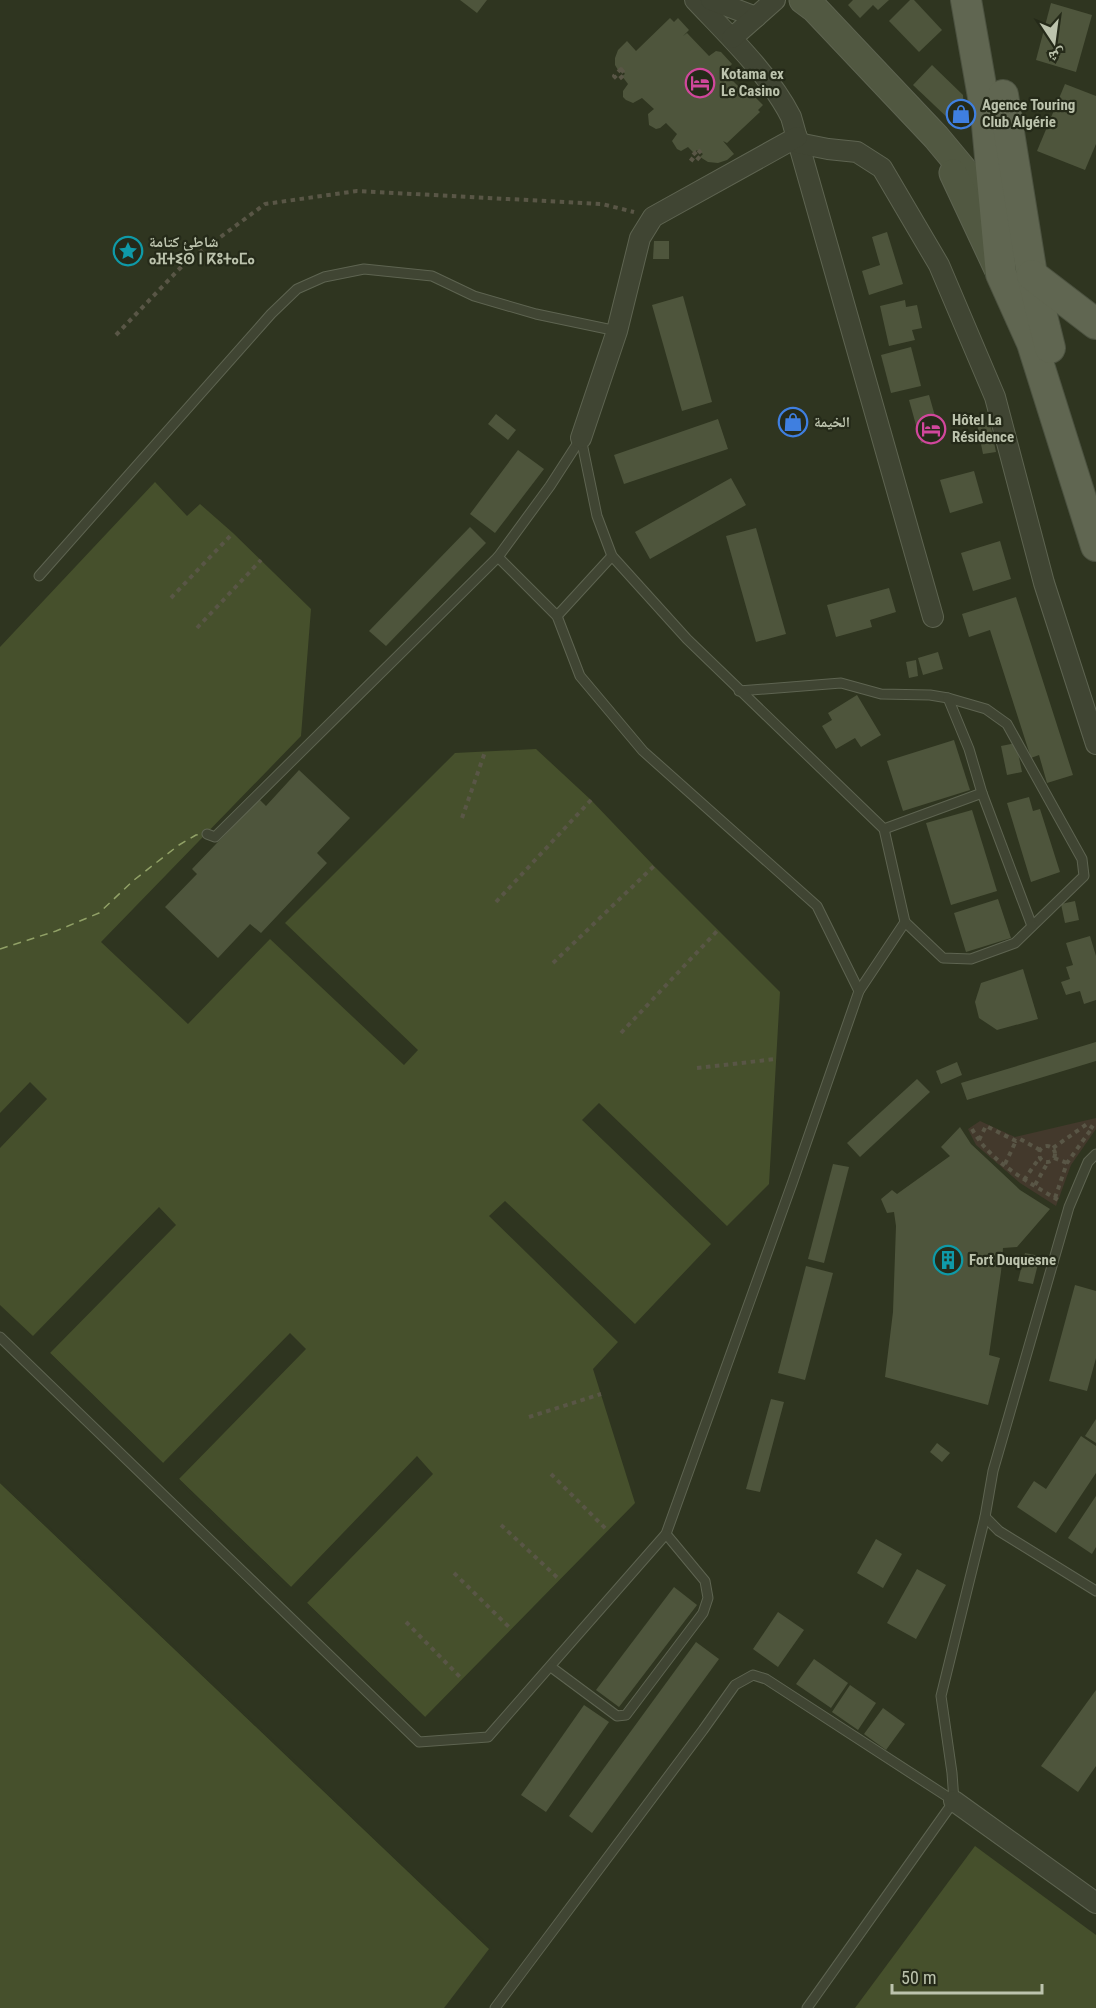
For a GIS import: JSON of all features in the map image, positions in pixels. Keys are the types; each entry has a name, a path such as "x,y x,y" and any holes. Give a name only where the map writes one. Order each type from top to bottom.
{"main road":[{"path":"803,0 815,9 936,136 995,208 1032,272 1096,324"},
{"path":"966,0 986,114 1001,274"},
{"path":"987,0 1032,272 1045,334 1096,481"},
{"path":"936,136 955,147 969,145 981,135 986,114"},
{"path":"936,136 1032,343 1094,539"},
{"path":"1001,274 1032,272"}],"street":[{"path":"695,0 732,38 782,99 791,117 933,617"},
{"path":"711,0 756,17"},
{"path":"732,38 775,0"},
{"path":"580,438 617,331 640,238 653,217 797,140 828,149 857,152 882,168 939,265 995,397 1044,583 1096,744"},
{"path":"954,1801 1096,1903"}],"lane":[{"path":"39,576 271,314 297,289 324,277 364,269 432,276 474,296 536,314 617,331"},
{"path":"580,438 597,516 612,556 687,639 739,691 884,828 905,922 943,958 971,959 1015,943 1084,876 1082,860 1007,724 986,709 948,698 930,695 881,694 841,683 739,691"},
{"path":"207,834 215,837 498,557 550,486 580,438"},
{"path":"557,616 612,556"},
{"path":"498,557 557,616 580,676 643,751 817,906 859,991"},
{"path":"948,698 969,749 982,793 1032,926"},
{"path":"884,828 982,793"},
{"path":"0,1337 419,1742 488,1737 666,1534 859,991 905,922"},
{"path":"807,2008 954,1801 950,1751 940,1696 985,1517 993,1471 1069,1207 1088,1162 1096,1154"},
{"path":"985,1517 999,1531 1096,1591"},
{"path":"551,1667 617,1716 626,1715 703,1613 708,1598 705,1581 666,1534"},
{"path":"495,2008 726,1696 735,1685 753,1675 766,1679 954,1801"}],"path":[{"path":"116,335 184,264 265,204 357,192 602,204 653,217"},
{"path":"171,598 233,533"},
{"path":"197,628 261,560"},
{"path":"462,818 485,752"},
{"path":"496,902 591,800"},
{"path":"553,963 654,866"},
{"path":"621,1033 719,929"},
{"path":"697,1068 776,1059"},
{"path":"1040,1150 1045,1146 1053,1148 1087,1124 1096,1130"},
{"path":"978,1140 986,1126 1016,1141 1020,1139 1040,1150"},
{"path":"972,1129 978,1140 1024,1180 1069,1207"},
{"path":"1005,1164 1016,1141"},
{"path":"1035,1185 1048,1162 1054,1158 1053,1148"},
{"path":"1024,1180 1040,1157 1040,1150"},
{"path":"1040,1157 1043,1161 1048,1162"},
{"path":"1054,1158 1067,1163"},
{"path":"529,1417 601,1394"},
{"path":"551,1474 608,1531"},
{"path":"501,1525 560,1580"},
{"path":"454,1573 511,1629"},
{"path":"406,1622 462,1679"}],"shaded area":[{"path":"155,482 187,516 200,504 311,609 301,736 101,942 188,1024 270,939 404,1065 418,1050 285,923 455,753 536,749 591,800 780,992 769,1184 727,1226 599,1103 582,1120 711,1244 635,1324 505,1201 489,1216 618,1342 593,1369 635,1503 425,1717 307,1603 433,1474 417,1456 291,1587 179,1479 306,1349 290,1333 163,1463 50,1353 176,1225 159,1207 33,1336 0,1305 0,1148 47,1099 30,1082 0,1113 0,647"},
{"path":"1096,1118 1096,1129 1071,1165 1056,1206 1020,1183 976,1145 968,1129 980,1121 1015,1137"},
{"path":"0,1483 489,1949 444,2008 0,2008"},
{"path":"975,1846 1096,1935 1096,2008 855,2008"}],"pier":[{"path":"48,1351 165,1465 160,1465 48,1355"},
{"path":"177,1477 293,1589 289,1589 177,1481"},
{"path":"0,1480 491,1947 492,1951 0,1483"},
{"path":"305,1601 425,1717 424,1719 305,1606"}],"building":[{"path":"460,0 487,0 477,13"},
{"path":"853,0 889,0 878,10 873,5 860,18 848,5"},
{"path":"910,0 914,0 942,30 919,52 889,21"},
{"path":"1051,3 1092,15 1076,72 1036,60"},
{"path":"670,18 674,22 678,18 689,30 683,36 687,33 709,56 716,51 721,52 732,64 724,72 746,94 749,91 763,105 758,110 760,112 727,143 723,141 734,154 727,160 718,163 708,162 700,157 703,154 697,150 694,153 688,147 681,151 677,149 672,141 677,134 666,123 656,129 649,125 648,114 654,109 642,98 633,103 623,97 623,91 628,84 622,76 625,74 615,65 618,50 627,41 636,51"},
{"path":"932,65 963,95 964,110 952,122 913,85"},
{"path":"1065,84 1096,96 1096,144 1085,170 1037,151"},
{"path":"887,232 903,284 869,295 862,271 880,265 872,237"},
{"path":"654,241 669,241 669,259 653,259"},
{"path":"683,296 712,402 682,411 652,305"},
{"path":"905,300 906,307 917,305 922,328 912,330 915,340 889,346 880,306"},
{"path":"911,347 921,386 891,393 881,355"},
{"path":"929,395 941,437 921,443 909,400"},
{"path":"496,414 516,430 508,440 488,424"},
{"path":"718,419 728,449 624,484 614,455"},
{"path":"990,422 996,452 983,454 977,424"},
{"path":"518,450 544,469 495,533 470,514"},
{"path":"974,471 983,503 950,513 940,480"},
{"path":"731,478 746,505 650,559 635,532"},
{"path":"470,527 486,543 386,646 369,631"},
{"path":"756,528 786,634 756,642 726,536"},
{"path":"1000,541 1011,579 973,591 961,553"},
{"path":"889,588 896,612 870,620 872,627 836,637 827,605"},
{"path":"1016,597 1073,775 1047,783 1039,755 1031,758 990,630 969,637 962,614"},
{"path":"938,652 943,669 923,675 918,658"},
{"path":"916,660 918,676 909,678 906,662"},
{"path":"857,695 881,735 861,747 855,738 836,749 822,726 832,720 828,713"},
{"path":"954,740 970,790 903,811 887,761"},
{"path":"1016,743 1022,772 1007,775 1001,746"},
{"path":"299,770 350,818 317,853 327,863 261,933 250,924 218,958 165,907 197,874 192,869 259,799 266,806"},
{"path":"1029,797 1033,811 1040,809 1060,872 1031,882 1007,803"},
{"path":"972,810 997,891 951,905 926,823"},
{"path":"998,899 1011,938 966,952 954,913"},
{"path":"1075,901 1079,920 1065,923 1061,904"},
{"path":"1090,936 1096,956 1096,1000 1084,1004 1080,991 1066,995 1061,982 1070,979 1066,967 1073,965 1066,943"},
{"path":"1023,969 1038,1019 997,1030 979,1018 975,1002 981,983"},
{"path":"1096,1042 1096,1061 967,1100 961,1083"},
{"path":"957,1062 962,1075 941,1084 936,1071"},
{"path":"917,1079 930,1092 860,1157 847,1143"},
{"name":"Fort Duquesne","path":"960,1127 971,1144 1020,1190 1050,1209 1017,1247 1003,1248 989,1355 1000,1358 988,1405 885,1377 893,1312 896,1226 894,1212 887,1213 881,1199 892,1190 897,1194 950,1156 941,1147"},
{"path":"833,1164 849,1167 824,1263 808,1259"},
{"path":"1025,1253 1040,1256 1033,1284 1018,1281"},
{"path":"806,1266 833,1273 805,1380 778,1373"},
{"path":"1075,1285 1096,1291 1096,1358 1087,1391 1049,1381"},
{"path":"771,1399 784,1402 760,1492 746,1489"},
{"path":"1096,1419 1096,1443 1085,1436"},
{"path":"1081,1436 1096,1446 1096,1473 1056,1533 1017,1507 1034,1481 1046,1489"},
{"path":"937,1443 950,1453 942,1462 930,1452"},
{"path":"1096,1496 1096,1547 1092,1554 1068,1538"},
{"path":"876,1539 902,1554 883,1588 857,1573"},
{"path":"917,1569 946,1585 916,1639 887,1623"},
{"path":"674,1587 697,1605 619,1707 596,1690"},
{"path":"778,1612 804,1630 778,1667 753,1649"},
{"path":"696,1642 719,1659 592,1833 569,1816"},
{"path":"814,1659 848,1683 831,1708 796,1684"},
{"path":"850,1685 876,1703 858,1730 832,1712"},
{"path":"1096,1690 1096,1766 1078,1792 1041,1766"},
{"path":"584,1705 609,1722 546,1812 521,1795"},
{"path":"883,1708 905,1724 886,1750 864,1734"}],"ferry route":[{"path":"0,949 56,931 99,913 134,880 179,845 202,834"}],"place":[{"name":"Kotama ex Le Casino","path":"700,83"},
{"name":"Agence Touring Club Algérie","path":"961,114"},
{"name":"شاطئ كتامة ⴰⴼⵜⵉⵙ ⵏ ⴽⵓⵜⴰⵎⴰ","path":"128,251"},
{"name":"الخيمة","path":"793,422"},
{"name":"Hôtel La Résidence","path":"931,429"},
{"name":"Fort Duquesne","path":"948,1260"}]}
